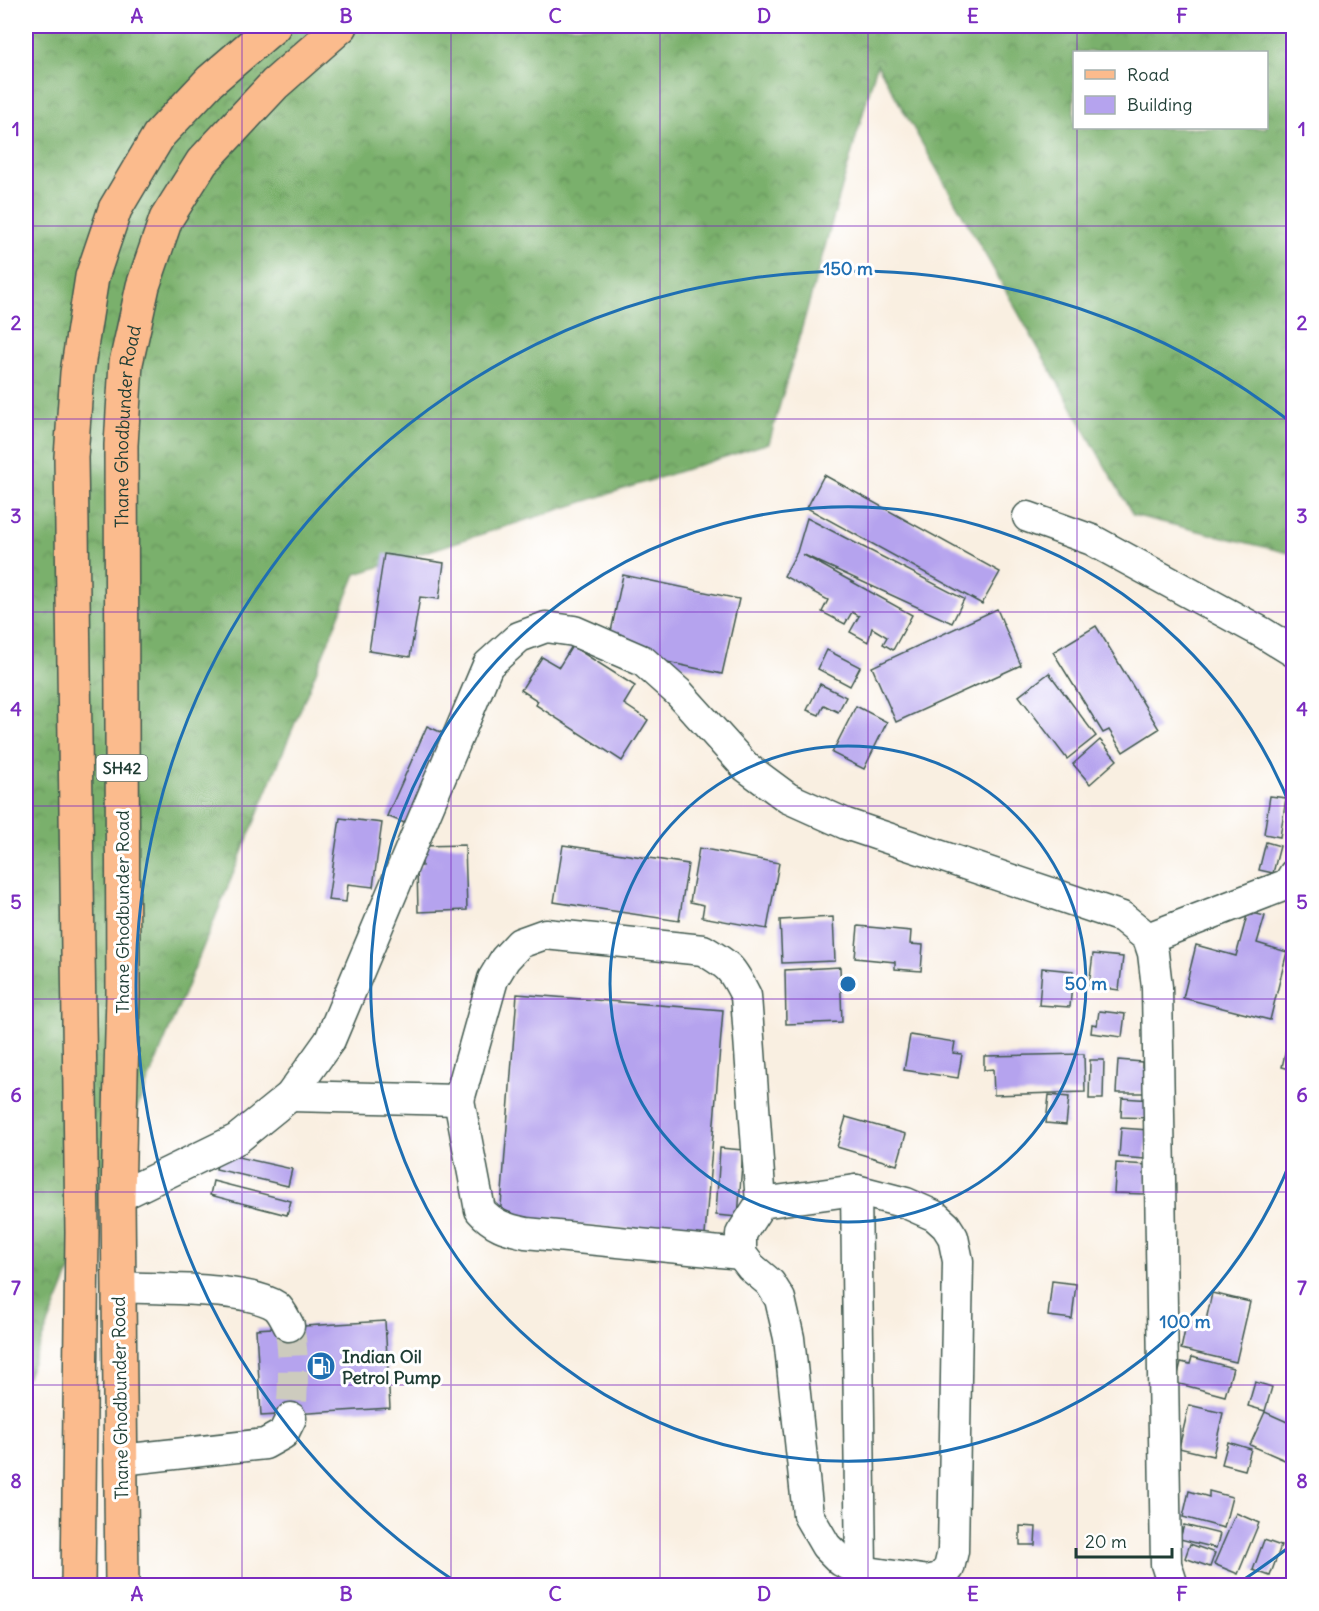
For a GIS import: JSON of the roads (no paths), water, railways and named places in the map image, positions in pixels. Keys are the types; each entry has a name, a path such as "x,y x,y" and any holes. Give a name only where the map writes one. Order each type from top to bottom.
{"main road":[{"name":"Thane Ghodbunder Road","path":"78,1586 82,1232 70,457 76,373 92,277 115,209 159,135 210,81 274,26"},
{"name":"Thane Ghodbunder Road","path":"122,1586 118,1197 123,993 121,445 126,363 143,286 166,219 202,162 275,84 340,26"}],"street":[{"path":"1029,517 1092,540 1263,633 1293,652"},
{"path":"118,1197 237,1139 290,1096 330,1040 489,665 519,637 546,627 574,631 643,662 679,693 746,767 788,798 846,824 1122,917 1148,938 1153,953 1157,987 1166,1564 1173,1586"},
{"path":"1148,938 1288,884 1293,874"},
{"path":"741,1254 504,1229 488,1220 480,1210 459,1100 493,979 505,959 520,943 545,934 703,950 733,971 746,996 761,1203 741,1234 741,1254 751,1268 770,1283 780,1299 789,1338 808,1515 826,1546 841,1561 861,1571 928,1581 940,1577 949,1568 953,1551 958,1261 953,1237 946,1226 935,1216 906,1203 856,1190 761,1203"},
{"path":"290,1096 459,1100"},
{"path":"856,1190 861,1571"},
{"path":"119,1287 243,1294 278,1307 289,1326"},
{"path":"121,1460 265,1444 283,1434 291,1419"}],"tunnel":[{"path":"289,1326 293,1360 291,1418"}],"place":[{"name":"Indian Oil Petrol Pump","path":"321,1366"}]}
